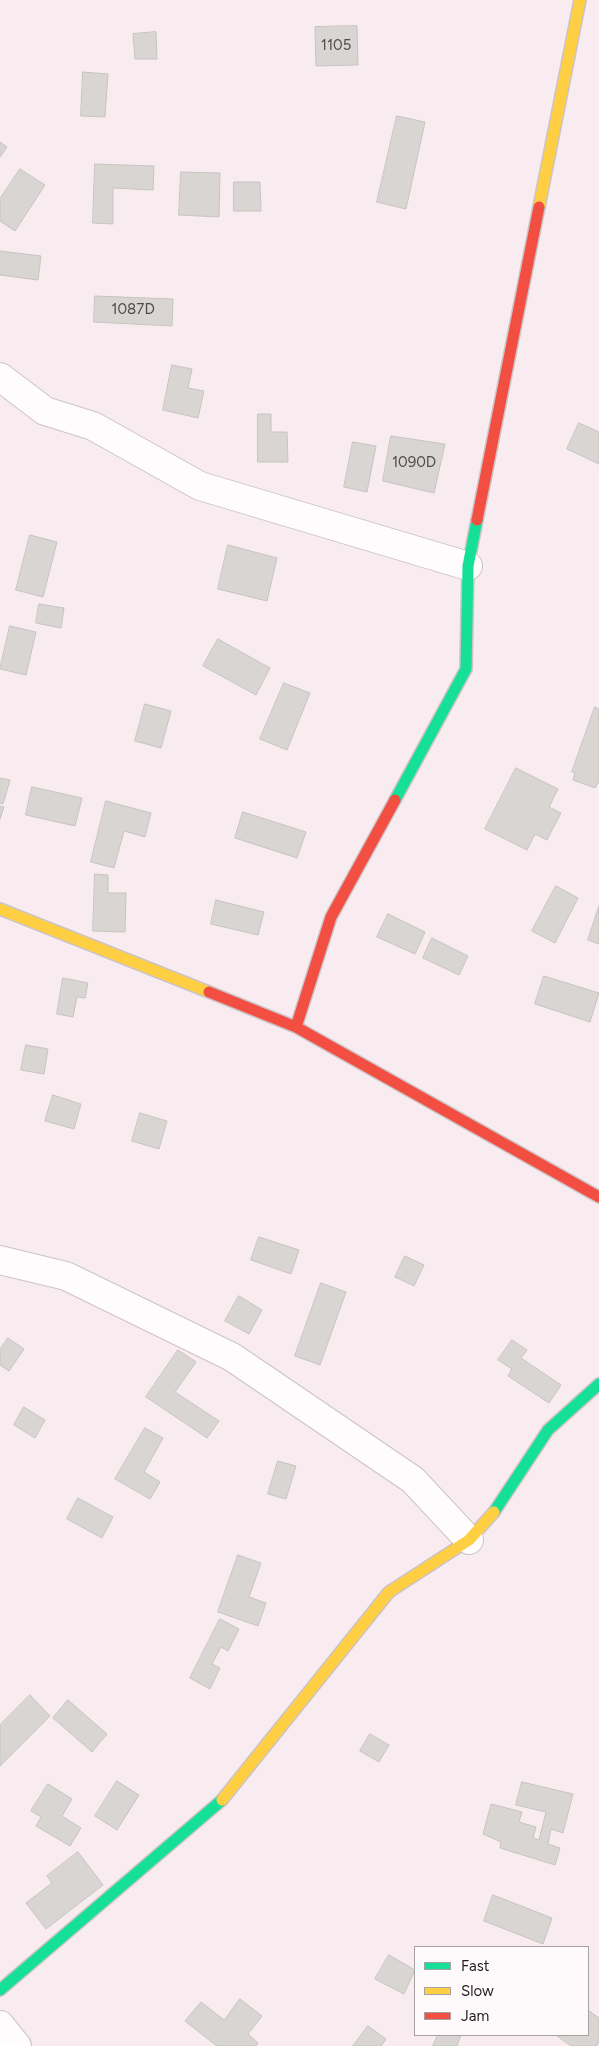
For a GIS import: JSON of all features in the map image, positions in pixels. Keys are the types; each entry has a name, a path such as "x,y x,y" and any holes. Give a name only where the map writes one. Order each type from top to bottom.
{"street":[{"path":"296,1027 331,917 466,669 468,566 580,0"},
{"path":"0,377 45,411 93,426 200,486 468,566"},
{"path":"0,909 296,1027 599,1197"},
{"path":"0,1260 66,1276 232,1357 414,1480 469,1540"},
{"path":"0,1990 221,1801 389,1592 469,1540 499,1507 548,1430 599,1384"},
{"path":"0,2025 17,2046"}],"building":[{"path":"357,26 358,65 316,66 315,27"},
{"path":"156,32 157,59 135,59 133,34"},
{"path":"83,72 108,74 105,117 81,116"},
{"path":"397,116 425,122 406,209 377,202"},
{"path":"0,142 7,147 0,157"},
{"path":"95,164 154,166 153,190 113,188 113,224 93,223"},
{"path":"20,169 45,185 15,231 0,221 0,199"},
{"path":"181,172 220,173 219,217 179,215"},
{"path":"234,182 260,182 261,211 234,211"},
{"path":"0,251 41,256 38,280 0,275"},
{"path":"95,296 173,299 172,326 94,322"},
{"path":"172,365 192,369 188,388 204,391 198,418 163,410"},
{"path":"258,414 271,414 271,432 287,432 288,462 258,462"},
{"path":"579,423 599,432 599,464 567,449"},
{"path":"391,436 445,444 434,493 383,481"},
{"path":"353,442 376,446 367,492 344,487"},
{"path":"30,535 57,542 43,597 16,590"},
{"path":"228,545 277,558 267,601 218,589"},
{"path":"39,604 64,608 61,628 36,623"},
{"path":"10,626 36,632 26,675 0,669"},
{"path":"218,639 270,668 256,695 203,666"},
{"path":"284,683 310,693 287,750 260,739"},
{"path":"145,704 171,711 161,748 135,741"},
{"path":"595,707 599,709 599,781 595,788 573,780 575,772 572,772"},
{"path":"516,768 558,789 549,807 561,813 547,840 535,834 527,850 485,829"},
{"path":"0,778 10,780 3,804 0,803"},
{"path":"32,787 82,798 75,826 26,815"},
{"path":"106,801 151,813 145,837 124,831 114,868 91,862"},
{"path":"0,806 4,807 0,819"},
{"path":"243,812 306,832 297,858 235,838"},
{"path":"95,874 108,875 108,893 126,893 125,932 93,931"},
{"path":"556,886 578,898 555,943 532,931"},
{"path":"216,900 264,912 258,935 211,924"},
{"path":"599,906 599,944 588,940"},
{"path":"388,914 425,932 415,954 377,937"},
{"path":"432,938 468,956 459,975 423,958"},
{"path":"544,976 599,993 590,1022 535,1004"},
{"path":"63,978 88,983 85,998 77,997 73,1017 57,1014"},
{"path":"26,1045 48,1049 44,1074 21,1070"},
{"path":"53,1095 81,1104 74,1129 45,1121"},
{"path":"140,1113 167,1121 159,1149 132,1141"},
{"path":"259,1237 299,1250 291,1274 251,1260"},
{"path":"405,1256 424,1265 414,1286 395,1277"},
{"path":"321,1283 346,1292 320,1365 295,1356"},
{"path":"239,1296 262,1310 249,1334 225,1321"},
{"path":"8,1338 24,1349 9,1371 0,1365 0,1350"},
{"path":"512,1340 527,1350 521,1358 561,1385 549,1403 508,1376 512,1369 498,1360"},
{"path":"178,1350 196,1362 175,1392 219,1421 207,1438 146,1397"},
{"path":"24,1407 45,1420 35,1438 14,1425"},
{"path":"145,1428 163,1438 144,1472 160,1482 150,1499 115,1479"},
{"path":"278,1461 296,1466 286,1499 268,1494"},
{"path":"78,1498 113,1517 102,1538 67,1519"},
{"path":"238,1555 261,1563 249,1597 266,1603 258,1626 218,1612"},
{"path":"220,1619 239,1629 228,1651 221,1647 212,1664 220,1668 210,1689 190,1678"},
{"path":"30,1695 50,1716 0,1766 0,1725"},
{"path":"68,1700 107,1734 92,1752 53,1718"},
{"path":"370,1734 389,1745 379,1762 360,1751"},
{"path":"117,1781 139,1795 117,1830 95,1816"},
{"path":"522,1782 573,1794 563,1833 551,1829 548,1844 560,1848 555,1865 500,1848 501,1842 483,1834 491,1804 522,1812 519,1822 536,1827 533,1838 539,1840 546,1812 516,1805"},
{"path":"48,1784 72,1799 62,1816 81,1828 70,1846 36,1826 41,1817 31,1811"},
{"path":"78,1852 103,1885 46,1929 26,1903 52,1883 47,1876"},
{"path":"493,1895 552,1918 543,1944 484,1921"},
{"path":"389,1955 414,1969 404,1994 375,1979"},
{"path":"240,1999 262,2016 248,2034 258,2043 256,2046 217,2046 185,2021 201,2002 224,2020"},
{"path":"589,2011 599,2018 599,2042 596,2046 571,2046 557,2036 589,2036"},
{"path":"368,2026 386,2039 381,2046 353,2046"},
{"path":"438,2036 461,2036 457,2046 433,2046"}],"traffic: fast":[{"path":"395,800 466,669 468,566 477,520"},
{"path":"494,1512 548,1430 599,1384"},
{"path":"0,1990 222,1800"}],"traffic: slow":[{"path":"539,207 580,0"},
{"path":"0,909 209,992"},
{"path":"222,1800 389,1592 469,1540 494,1512"}],"traffic: jam":[{"path":"477,520 539,207"},
{"path":"296,1027 331,917 395,800"},
{"path":"209,992 296,1027 599,1197"}]}
